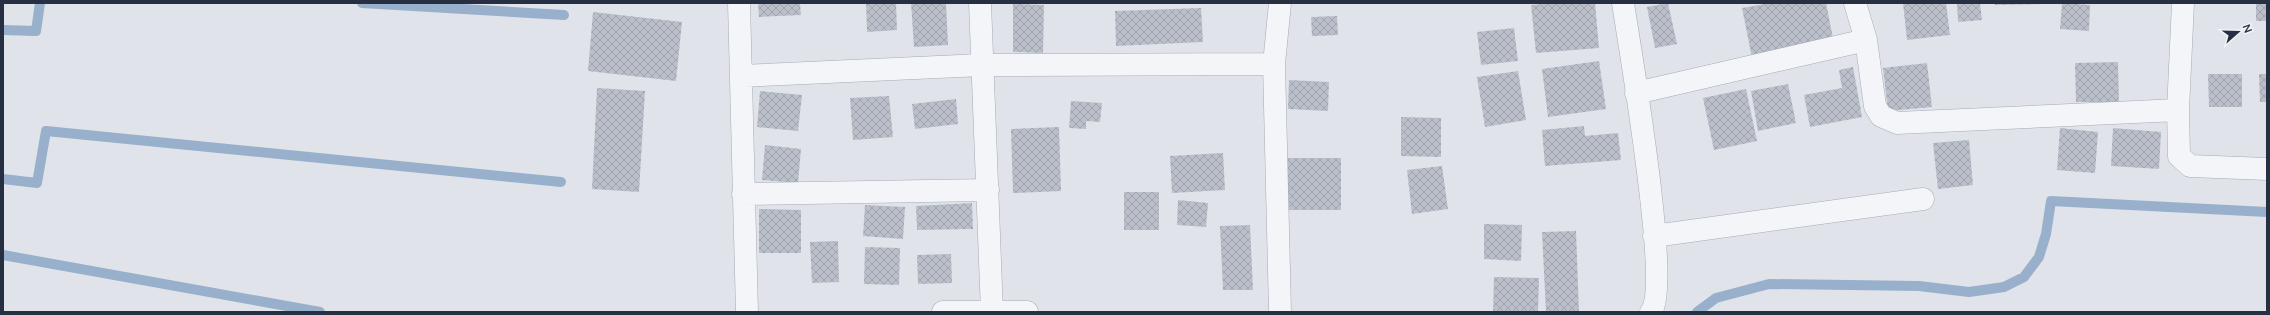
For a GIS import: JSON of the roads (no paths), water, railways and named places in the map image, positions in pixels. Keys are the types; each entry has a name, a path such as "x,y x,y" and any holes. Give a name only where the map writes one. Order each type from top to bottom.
{"street":[{"path":"739,3 747,312"},
{"path":"980,3 992,311"},
{"path":"1280,3 1274,64 1280,312"},
{"path":"1623,3 1654,236 1657,286 1655,307 1651,312"},
{"path":"1856,3 1866,40 1875,106 1881,116 1897,123 2178,110"},
{"path":"2184,3 2178,110 2179,156 2190,166 2267,169"},
{"path":"1636,94 1866,40"},
{"path":"741,76 982,65 1274,64"},
{"path":"743,194 988,190"},
{"path":"1654,236 1923,199"},
{"path":"943,312 1027,312"}],"waterway":[{"path":"3,30 36,31 40,3"},
{"path":"362,3 564,15"},
{"path":"3,179 37,183 46,131 561,182"},
{"path":"1697,312 1716,298 1769,284 1919,286 1969,292 2004,287 2024,277 2039,257 2046,234 2051,201 2267,212"},
{"path":"3,255 320,312"}]}
